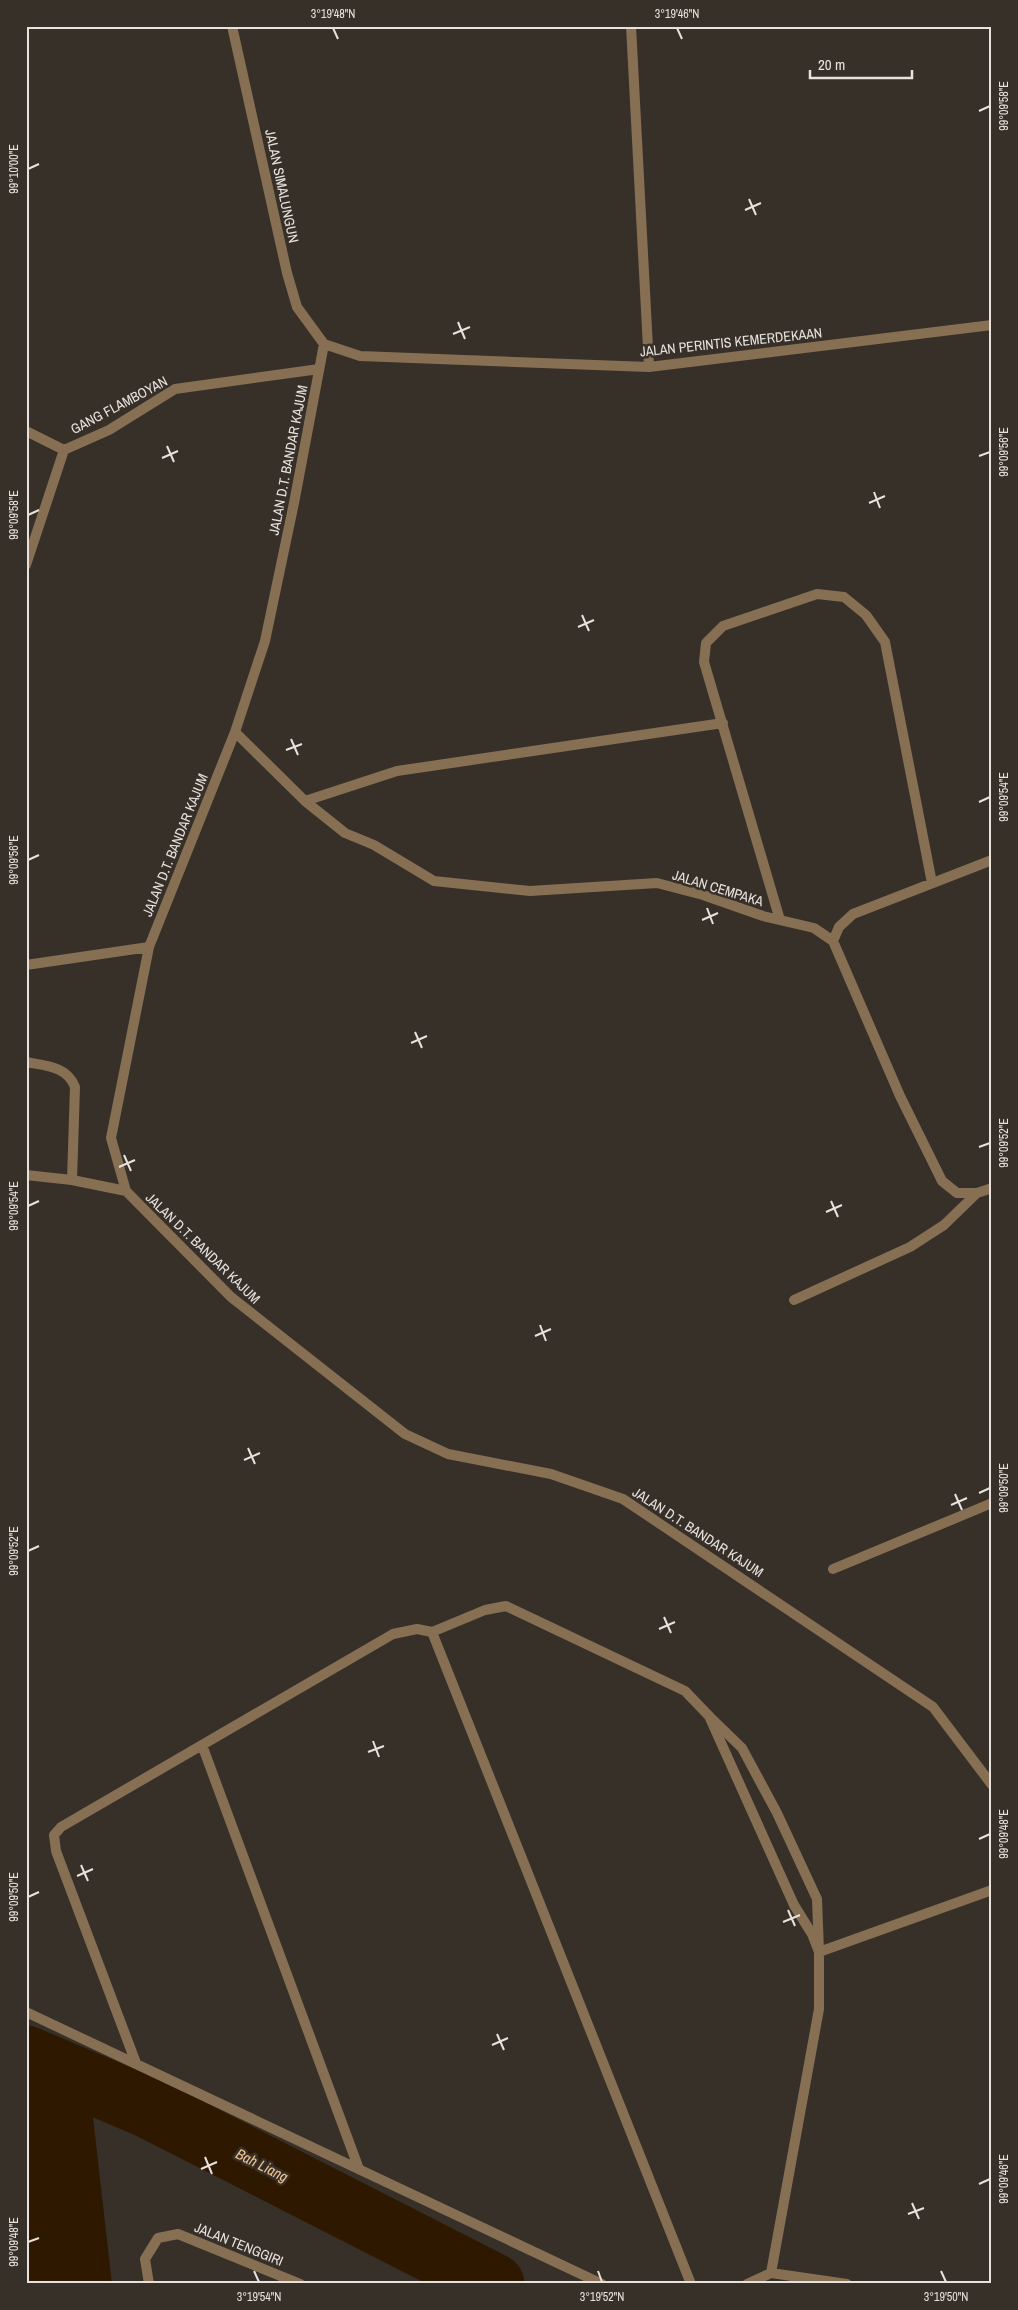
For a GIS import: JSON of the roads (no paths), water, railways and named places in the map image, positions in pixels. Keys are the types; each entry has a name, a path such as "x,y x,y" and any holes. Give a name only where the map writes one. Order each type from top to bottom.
{"street":[{"name":"JALAN SIMALUNGUN","path":"232,26 287,274 297,307 324,344"},
{"path":"631,26 649,367"},
{"name":"JALAN PERINTIS KEMERDEKAAN","path":"324,344 360,356 649,367 992,325"},
{"name":"JALAN D.T. BANDAR KAJUM","path":"324,344 266,642 235,732 149,947 110,1138 126,1191 230,1297 405,1434 448,1454 551,1474 623,1499 933,1707 992,1785"},
{"name":"GANG FLAMBOYAN","path":"26,431 64,450 109,430 175,389 319,369"},
{"path":"26,565 64,450"},
{"path":"780,920 724,723 704,662 706,643 723,626 817,594 844,597 866,615 885,642 932,884"},
{"path":"305,801 397,772 724,723"},
{"name":"JALAN CEMPAKA","path":"235,732 305,801 345,833 374,845 434,881 530,891 656,884 703,895 780,920 814,928 833,942"},
{"path":"992,860 853,914 839,927 833,942 900,1096 942,1181 957,1193 977,1193 992,1188"},
{"path":"26,965 149,947"},
{"path":"26,1062 61,1069 71,1076 75,1087 72,1180"},
{"path":"26,1174 72,1180 126,1191"},
{"path":"794,1300 910,1247 944,1225 977,1193"},
{"path":"833,1569 992,1503"},
{"path":"136,2063 56,1851 54,1835 61,1827 393,1634 417,1629 432,1632 486,1610 506,1606 685,1691 742,1748 817,1899 819,2009 770,2273"},
{"path":"432,1632 691,2284"},
{"path":"709,1716 794,1905 812,1934 819,1952"},
{"path":"202,1745 359,2169"},
{"path":"819,1952 992,1890"},
{"path":"26,2012 602,2284"},
{"name":"JALAN TENGGIRI","path":"149,2284 145,2259 158,2238 178,2234 300,2284"},
{"path":"747,2284 770,2273 847,2284"}],"waterway":[{"name":"Bah Liang","path":"26,2056 149,2108 494,2284"}]}
